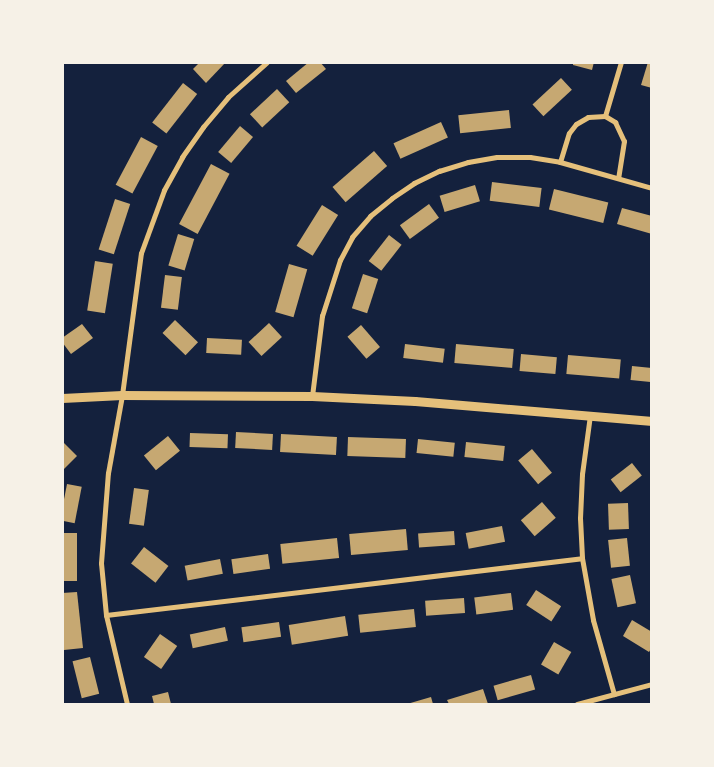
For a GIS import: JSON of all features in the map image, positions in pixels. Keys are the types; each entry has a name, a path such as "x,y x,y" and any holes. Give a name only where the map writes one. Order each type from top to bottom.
{"street":[{"path":"127,704 106,615 101,563 103,519 141,254 164,190 203,127 228,97 267,62"},
{"path":"605,116 621,62"},
{"path":"560,162 569,133 576,124 588,117 605,116 615,122 624,141 618,178"},
{"path":"312,396 317,344 329,287 352,237 370,216 392,198 414,184 438,171 468,162 497,157 530,157 560,162 652,188"},
{"path":"62,398 122,395 312,396 415,401 652,421"},
{"path":"590,415 582,474 582,558 593,620 614,694"},
{"path":"106,615 582,558"},
{"path":"577,704 652,684"}],"building":[{"path":"200,62 226,62 206,83 193,69"},
{"path":"309,62 320,62 326,69 296,93 286,81"},
{"path":"573,62 594,62 592,70 573,65"},
{"path":"648,62 652,62 652,88 641,85"},
{"path":"561,78 572,90 543,116 532,105"},
{"path":"183,83 197,94 166,133 152,122"},
{"path":"277,89 289,102 262,127 250,114"},
{"path":"509,110 511,128 460,133 458,115"},
{"path":"441,122 448,138 400,159 393,143"},
{"path":"240,126 253,137 231,163 218,152"},
{"path":"141,137 158,146 132,194 116,185"},
{"path":"374,151 387,166 346,202 332,187"},
{"path":"211,164 230,174 198,234 179,224"},
{"path":"492,182 542,188 539,207 490,201"},
{"path":"475,185 480,201 445,212 440,196"},
{"path":"554,189 608,203 603,223 549,209"},
{"path":"115,199 130,204 114,254 99,249"},
{"path":"429,204 439,218 410,239 400,225"},
{"path":"322,205 338,215 313,256 297,246"},
{"path":"622,208 652,216 652,234 617,224"},
{"path":"178,234 194,239 185,271 168,266"},
{"path":"389,235 402,245 381,271 369,261"},
{"path":"95,261 113,264 105,313 87,310"},
{"path":"289,264 307,269 293,317 275,312"},
{"path":"363,274 378,279 367,313 352,308"},
{"path":"165,275 182,277 178,310 161,308"},
{"path":"175,320 198,342 186,355 162,333"},
{"path":"269,323 282,337 261,356 249,342"},
{"path":"82,324 93,338 71,354 62,342 62,338"},
{"path":"361,325 380,347 366,359 347,337"},
{"path":"207,338 242,340 241,355 206,353"},
{"path":"405,344 445,349 443,363 403,358"},
{"path":"456,344 514,349 512,368 454,363"},
{"path":"521,354 557,357 555,374 520,371"},
{"path":"568,355 621,360 619,379 566,374"},
{"path":"632,366 652,368 650,382 631,380"},
{"path":"236,432 273,434 272,450 235,448"},
{"path":"190,433 228,434 227,448 190,447"},
{"path":"281,434 337,437 336,455 280,452"},
{"path":"168,436 180,451 156,470 144,456"},
{"path":"348,437 406,439 405,458 347,456"},
{"path":"418,439 455,443 453,457 417,453"},
{"path":"62,441 77,456 64,469 62,468"},
{"path":"466,442 505,446 503,461 464,457"},
{"path":"532,449 552,473 538,484 518,461"},
{"path":"632,463 642,476 621,492 611,480"},
{"path":"67,484 82,487 75,523 62,521"},
{"path":"134,488 149,490 144,526 129,524"},
{"path":"542,502 556,518 535,536 521,520"},
{"path":"628,503 629,529 609,530 608,504"},
{"path":"502,526 505,542 469,549 466,533"},
{"path":"406,529 408,550 351,555 349,534"},
{"path":"454,531 455,545 419,547 418,534"},
{"path":"62,533 77,533 77,581 62,581"},
{"path":"337,538 339,558 282,564 280,544"},
{"path":"627,538 630,566 611,568 608,540"},
{"path":"144,547 168,566 155,583 131,564"},
{"path":"268,554 270,569 233,574 231,559"},
{"path":"220,559 223,574 188,581 185,566"},
{"path":"630,575 636,603 617,607 611,579"},
{"path":"536,590 561,606 551,621 526,605"},
{"path":"77,592 83,648 64,650 62,593"},
{"path":"511,593 513,610 476,614 474,598"},
{"path":"464,598 465,613 426,616 425,601"},
{"path":"414,609 416,627 360,633 358,615"},
{"path":"345,616 348,636 292,645 289,625"},
{"path":"632,620 652,632 652,647 649,652 623,636"},
{"path":"279,622 281,637 243,642 241,627"},
{"path":"225,627 228,641 193,648 190,634"},
{"path":"160,634 177,646 161,669 144,657"},
{"path":"554,642 571,652 558,675 541,665"},
{"path":"90,657 99,694 82,698 73,661"},
{"path":"531,675 535,689 498,700 494,686"},
{"path":"483,689 488,704 449,704 447,700"},
{"path":"168,692 171,704 154,704 152,696"},
{"path":"431,697 433,704 407,704"}]}
